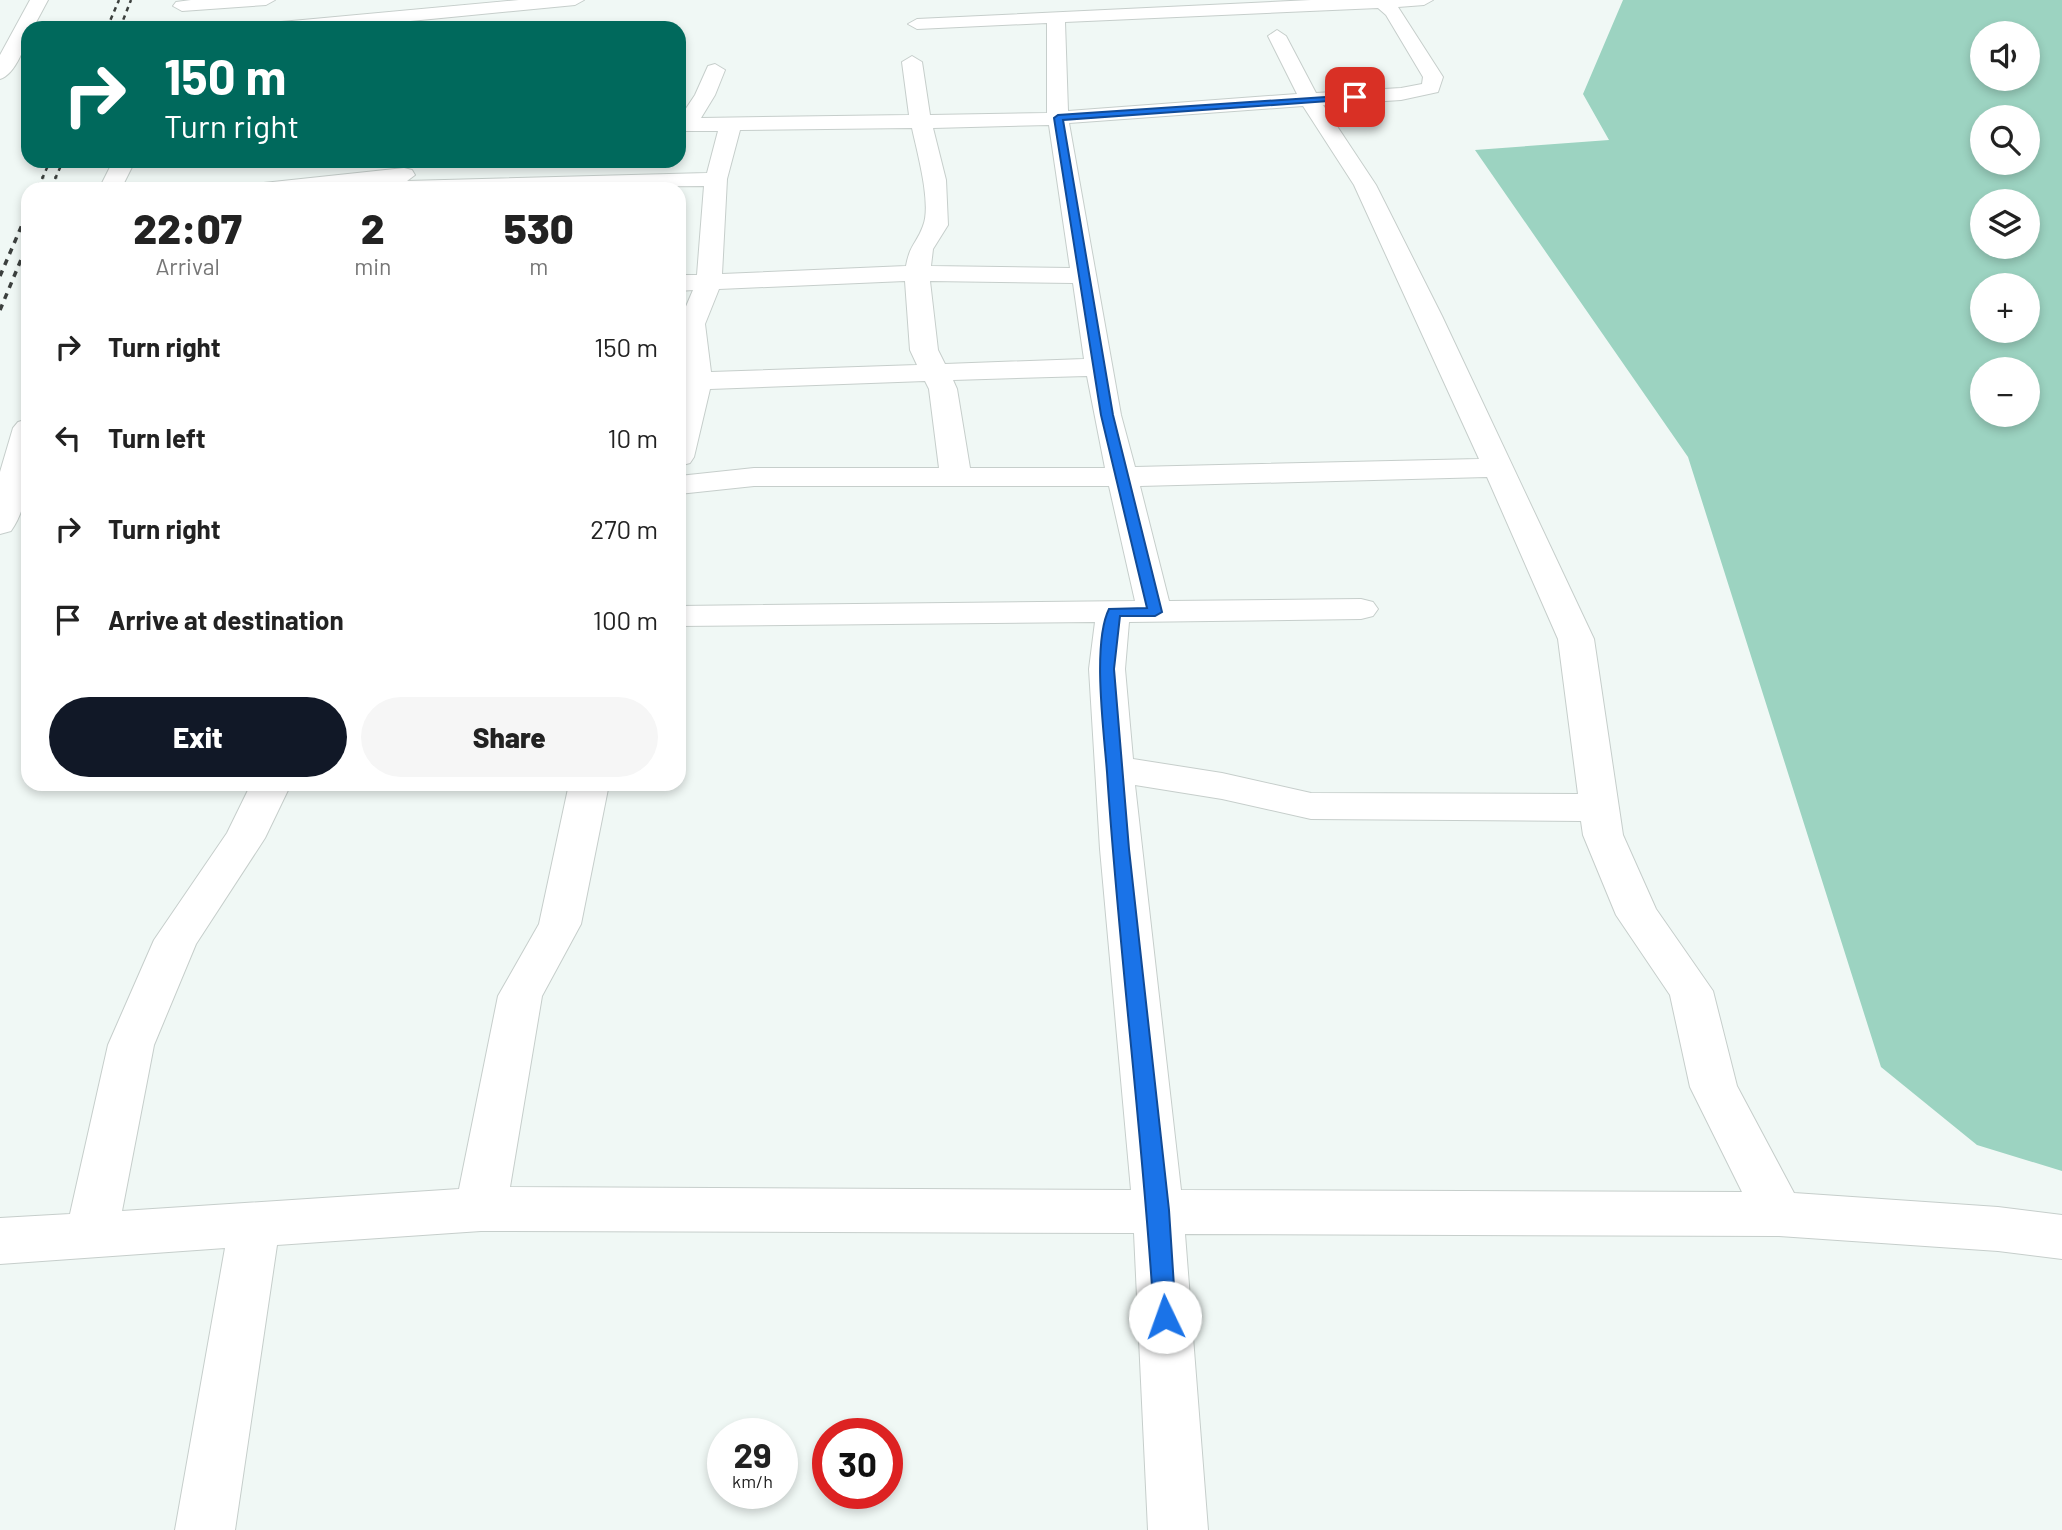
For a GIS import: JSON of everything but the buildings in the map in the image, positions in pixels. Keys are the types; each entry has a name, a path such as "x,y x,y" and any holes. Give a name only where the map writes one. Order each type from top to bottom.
{"street":[{"path":"28,21 39,0"},
{"path":"177,21 183,3 266,0"},
{"path":"354,21 575,0"},
{"path":"917,24 1424,0"},
{"path":"686,125 730,127 1058,118 1401,94 1431,88 1433,77 1393,12 1380,1"},
{"path":"1056,16 1055,87 1058,118 1107,415 1122,477 1134,612 1107,669 1114,769 1158,1210 1178,1530"},
{"path":"0,73 21,34"},
{"path":"1277,36 1310,100 1365,185 1576,639 1603,835 1637,915 1691,991 1713,1087 1779,1214"},
{"path":"912,62 915,95 935,180 936,225 921,249 917,273 924,351 943,389 956,477"},
{"path":"686,121 705,95 715,69"},
{"path":"686,429 698,381 692,324 709,282 716,179 730,127"},
{"path":"351,182 403,178 716,179"},
{"path":"686,283 917,273 1084,276"},
{"path":"698,381 1099,368"},
{"path":"21,452 0,522 21,518"},
{"path":"686,484 754,477 1122,477 1498,468"},
{"path":"686,616 1361,609"},
{"path":"1114,769 1222,786 1311,806 1600,808"},
{"path":"91,1236 131,1045 176,940 245,838 268,791"},
{"path":"481,1209 520,996 560,924 588,791"},
{"path":"0,1241 481,1209 1779,1214 1998,1229 2062,1237"},
{"path":"205,1530 255,1224"}],"green space":[{"path":"1623,0 2062,0 2062,1171 1977,1145 1881,1067 1688,457 1475,150 1609,140 1583,94"}],"railway":[{"path":"110,21 119,0"},
{"path":"123,21 131,0"},
{"path":"42,179 47,168"},
{"path":"55,179 60,168"},
{"path":"41,182 43,177"},
{"path":"54,182 56,177"},
{"path":"0,276 21,227"},
{"path":"0,310 21,260"}],"route":[{"path":"1165,1317 1158,1210 1120,849 1107,669 1114,612 1155,612 1107,415 1058,118 1211,105 1355,97"}]}
